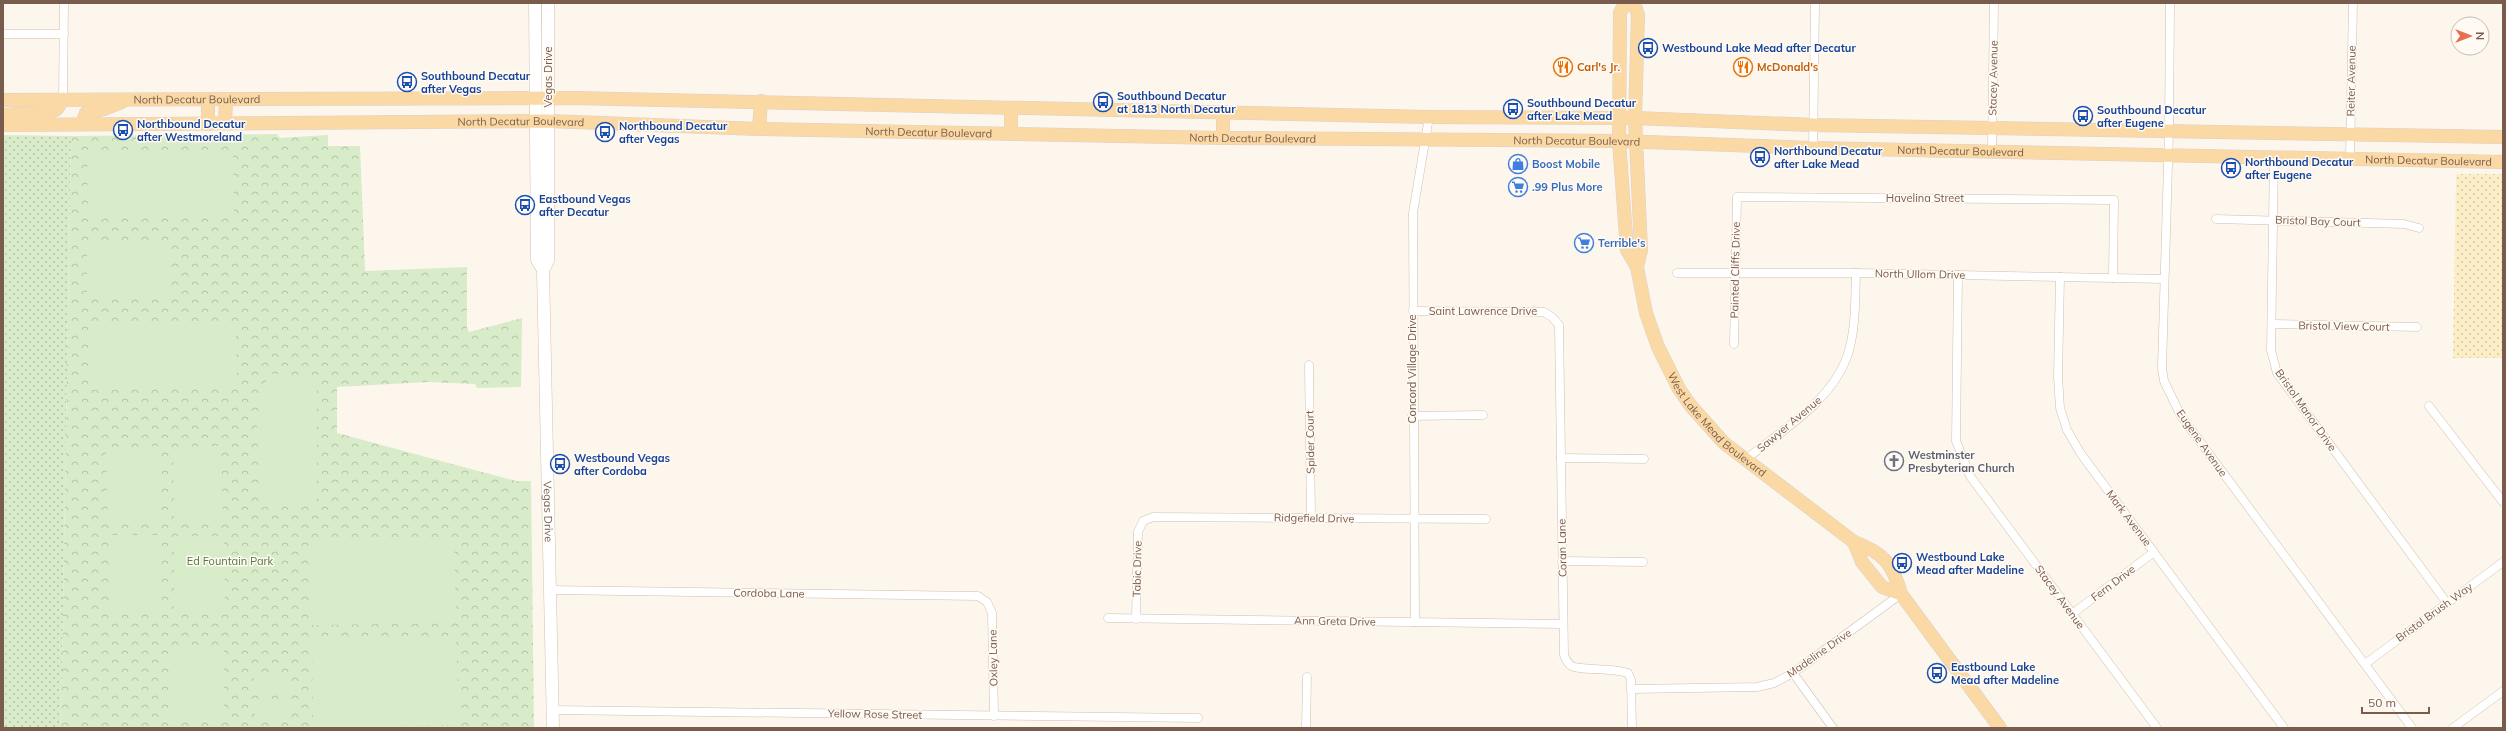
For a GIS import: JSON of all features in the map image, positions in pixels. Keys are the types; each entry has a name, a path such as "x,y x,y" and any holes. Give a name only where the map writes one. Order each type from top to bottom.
{"main road":[{"name":"Vegas Drive","path":"535,3 541,98 537,260 543,270 552,728"},
{"name":"Vegas Drive","path":"541,98 548,3"},
{"name":"West Lake Mead Boulevard","path":"1625,3 1620,13 1618,118 1627,250 1637,267 1649,320 1658,347 1679,388 1703,422 1724,443 1854,542 1875,550 1895,572 1901,594 2000,728"},
{"name":"West Lake Mead Boulevard","path":"1634,3 1638,15 1635,141 1641,250 1637,267"},
{"name":"North Decatur Boulevard","path":"3,100 541,98 761,101 1429,117 1635,118 1813,125 2503,137"},
{"path":"3,115 51,112 57,109 63,99"},
{"path":"82,124 86,113 104,109 129,99"},
{"path":"208,99 208,124"},
{"path":"225,124 226,99"},
{"path":"760,129 761,101"},
{"path":"1011,108 1011,133"},
{"path":"1222,138 1223,112"},
{"name":"North Decatur Boulevard","path":"3,125 541,121 760,129 1222,138 1635,141 1813,148 2503,162"},
{"path":"1854,542 1862,562 1882,587 1901,594"}],"street":[{"path":"63,99 64,3"},
{"path":"1813,148 1815,3"},
{"name":"Stacey Avenue","path":"1992,152 1994,3"},
{"name":"Eugene Avenue","path":"2170,3 2169,131 2162,368 2164,381 2181,416 2412,728"},
{"name":"Reiter Avenue","path":"2350,159 2353,3"},
{"path":"3,34 64,34"},
{"name":"Concord Village Drive","path":"1415,622 1412,416 1413,214 1429,117"},
{"name":"Bristol Manor Drive","path":"2274,158 2271,350 2277,372 2447,603"},
{"name":"Havelina Street","path":"1737,197 2114,200 2113,278"},
{"name":"Painted Cliffs Drive","path":"1734,344 1734,274 1737,197"},
{"name":"Bristol Bay Court","path":"2216,219 2404,224 2419,228"},
{"name":"North Ullom Drive","path":"1677,273 1856,273 2164,279"},
{"name":"Sawyer Avenue","path":"1745,460 1819,401 1840,373 1852,336 1856,273"},
{"name":"Stacey Avenue","path":"1958,275 1956,441 1959,453 1970,476 2156,728"},
{"name":"Mark Avenue","path":"2060,277 2058,377 2060,408 2067,430 2081,454 2284,728"},
{"name":"Saint Lawrence Drive","path":"1412,311 1544,312 1552,317"},
{"name":"Coran Lane","path":"1552,317 1559,325 1562,624 1564,655 1567,662 1573,666 1615,669 1628,673 1631,680 1632,728"},
{"name":"Bristol View Court","path":"2272,324 2417,327"},
{"name":"Spider Court","path":"1309,365 1311,518"},
{"path":"2429,406 2503,502"},
{"path":"1412,416 1483,416"},
{"path":"1561,458 1644,459"},
{"name":"Ridgefield Drive","path":"1143,521 1153,517 1414,520 1486,519"},
{"name":"Tabic Drive","path":"1136,619 1138,532 1143,521"},
{"name":"Fern Drive","path":"2072,614 2154,552"},
{"path":"1562,561 1643,562"},
{"name":"Bristol Brush Way","path":"2365,664 2503,562"},
{"name":"Cordoba Lane","path":"550,590 978,596 987,602"},
{"name":"Madeline Drive","path":"1631,689 1757,687 1774,683 1793,673 1901,594"},
{"name":"Oxley Lane","path":"987,602 992,613 994,716"},
{"name":"Ann Greta Drive","path":"1108,618 1562,624"},
{"path":"1793,673 1834,728"},
{"path":"1306,728 1307,677"},
{"path":"2453,728 2503,691"},
{"name":"Yellow Rose Street","path":"552,710 1198,718"}],"green space":[{"name":"Ed Fountain Park","path":"277,134 280,138 328,135 328,146 360,146 365,271 467,267 467,328 469,332 522,318 521,387 477,388 475,384 428,382 337,387 337,433 516,481 531,481 534,728 61,728 71,136"},
{"path":"3,135 71,136 61,728 3,728"},
{"path":"233,152 234,217 88,218 87,154"},
{"path":"170,241 170,297 87,298 87,242"},
{"path":"236,323 237,388 89,390 88,325"},
{"path":"268,373 298,376 315,375 317,378 317,505 260,507 257,424"},
{"path":"158,446 161,522 108,524 106,448"},
{"path":"221,446 223,520 174,521 173,447"},
{"path":"109,535 161,535 162,614 109,614"},
{"path":"174,536 224,536 225,609 174,609"},
{"path":"454,538 456,623 310,625 308,541"},
{"path":"456,640 459,725 313,727 312,641"},
{"path":"169,645 224,645 224,721 169,721"},
{"path":"288,674 289,695 254,695 254,675"},
{"path":"254,701 289,701 289,721 255,722"}],"sand":[{"path":"2456,174 2503,174 2503,358 2453,358"}],"place":[{"name":"Westbound Lake Mead after Decatur","path":"1648,48"},
{"name":"Carl's Jr.","path":"1563,67"},
{"name":"McDonald's","path":"1743,67"},
{"name":"Southbound Decatur after Vegas","path":"407,82"},
{"name":"Southbound Decatur at 1813 North Decatur","path":"1103,102"},
{"name":"Southbound Decatur after Lake Mead","path":"1513,109"},
{"name":"Southbound Decatur after Eugene","path":"2083,116"},
{"name":"Northbound Decatur after Westmoreland","path":"123,130"},
{"name":"Northbound Decatur after Vegas","path":"605,132"},
{"name":"Northbound Decatur after Lake Mead","path":"1760,157"},
{"name":"Boost Mobile","path":"1518,164"},
{"name":"Northbound Decatur after Eugene","path":"2231,168"},
{"name":".99 Plus More","path":"1518,187"},
{"name":"Eastbound Vegas after Decatur","path":"525,205"},
{"name":"Terrible's","path":"1584,243"},
{"name":"Westminster Presbyterian Church","path":"1894,461"},
{"name":"Westbound Vegas after Cordoba","path":"560,464"},
{"name":"Westbound Lake Mead after Madeline","path":"1902,563"},
{"name":"Eastbound Lake Mead after Madeline","path":"1937,673"}]}
